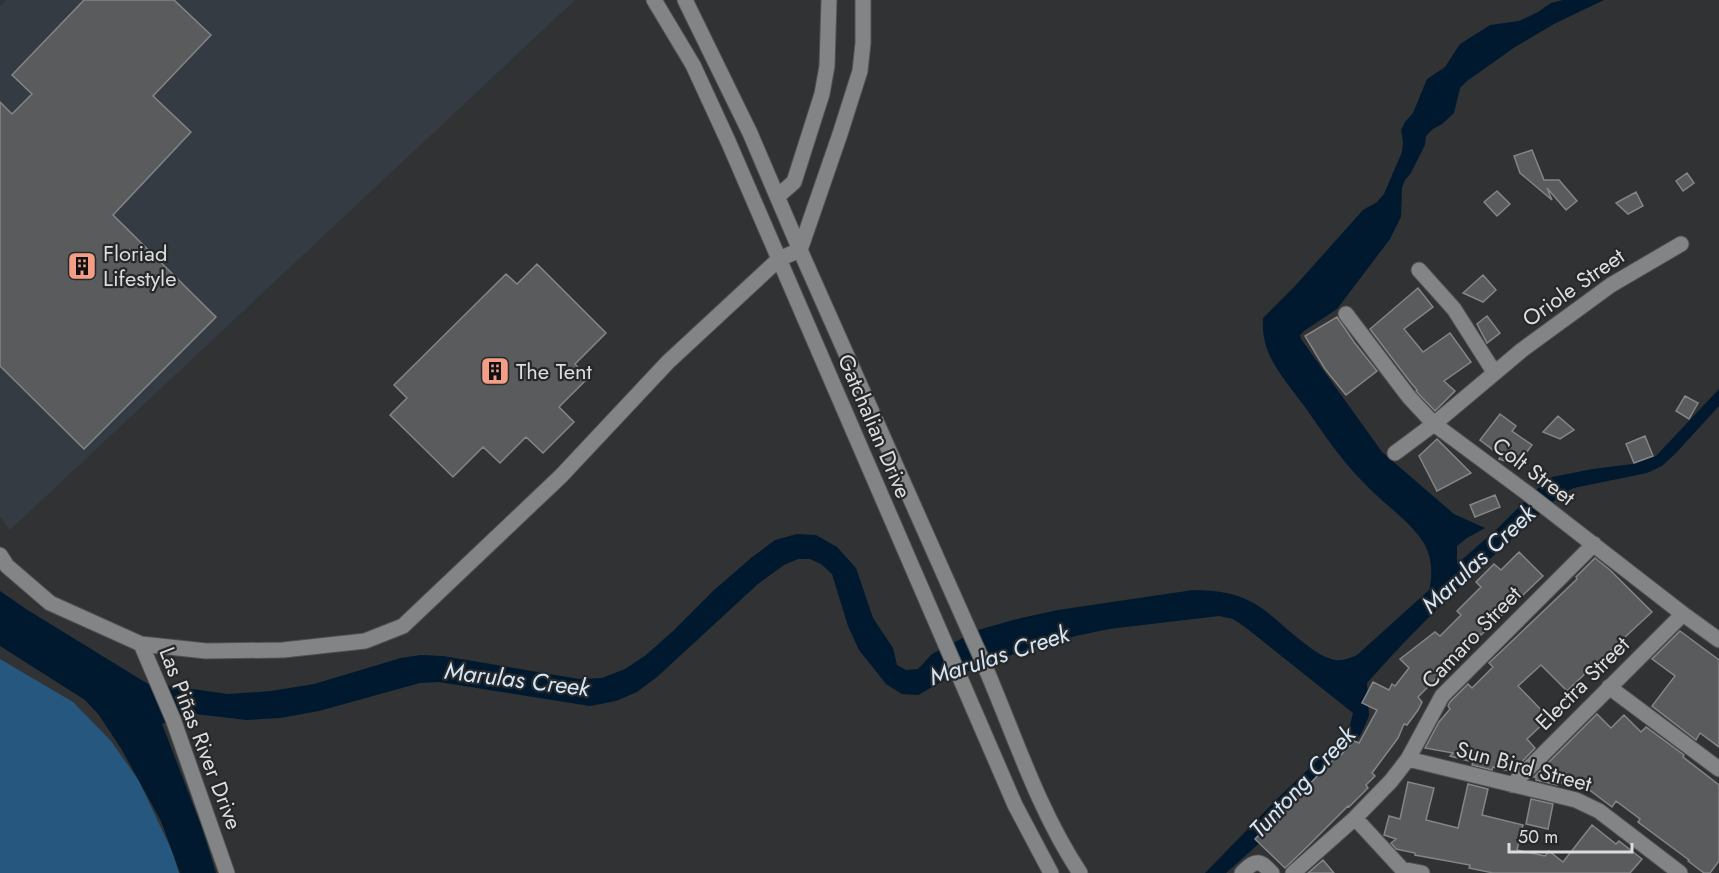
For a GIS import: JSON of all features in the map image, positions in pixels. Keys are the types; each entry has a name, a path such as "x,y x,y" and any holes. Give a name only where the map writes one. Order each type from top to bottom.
{"street":[{"name":"Gatchalian Drive","path":"654,0 693,65 728,141 1015,805 1051,873"},
{"name":"Gatchalian Drive","path":"685,0 778,196 993,686 1050,823 1080,873"},
{"path":"778,196 794,182 822,94 827,66 829,0"},
{"path":"141,644 206,651 283,650 364,641 404,626 561,476 668,362 779,259 800,250 860,71 863,43 863,0"},
{"name":"Oriole Street","path":"1395,453 1434,424 1494,372 1611,285 1681,244"},
{"path":"1419,270 1454,309 1494,372"},
{"name":"Colt Street","path":"1346,314 1409,397 1434,424 1719,640"},
{"name":"Camaro Street","path":"1293,873 1355,818 1391,781 1408,759 1442,696 1594,544"},
{"name":"Las Piñas River Drive","path":"0,555 7,566 51,603 141,644 173,719 227,873"},
{"name":"Electra Street","path":"1512,785 1683,614"},
{"path":"1610,687 1719,769"},
{"name":"Sun Bird Street","path":"1408,759 1576,800 1599,811 1680,873"},
{"path":"1355,818 1402,869 1422,873"},
{"path":"1242,873 1251,864 1258,862 1272,873"}],"shaded area":[{"name":"Floriad Lifestyle","path":"6,0 575,0 10,530 0,517 0,6"},
{"path":"0,659 73,702 111,741 139,781 172,851 179,873 0,873"}],"water":[{"path":"1563,0 1604,0 1554,24 1515,47 1460,88 1454,113 1426,136 1425,145 1405,180 1402,188 1401,217 1390,239 1337,309 1304,331 1300,335 1301,339 1382,452 1454,514 1485,528 1457,546 1457,564 1552,477 1632,464 1656,456 1719,389 1719,406 1662,466 1647,473 1574,488 1562,494 1511,539 1413,633 1367,683 1369,716 1361,734 1345,755 1273,831 1226,873 1205,873 1345,734 1353,713 1245,627 1233,619 1219,616 1109,629 1076,636 1000,659 941,682 918,695 902,694 886,684 859,650 848,626 832,574 821,564 810,559 798,559 784,565 758,584 657,677 637,692 616,701 590,706 439,682 420,683 319,711 280,718 247,720 195,714 183,715 162,724 202,828 216,873 180,873 161,821 122,750 99,715 85,700 0,646 0,591 148,684 228,694 271,691 314,684 401,658 421,655 443,656 579,679 602,678 625,669 646,655 713,591 775,540 797,534 816,535 837,547 856,568 873,618 893,648 897,665 906,670 918,669 932,654 978,630 1021,618 1058,610 1193,590 1236,595 1252,602 1326,657 1338,660 1357,655 1429,590 1431,573 1429,556 1425,545 1412,528 1348,465 1284,379 1268,351 1263,318 1363,210 1377,202 1384,194 1402,152 1401,130 1405,122 1413,113 1427,79 1445,67 1460,44 1490,25 1519,21 1551,3"}],"building":[{"name":"Floriad Lifestyle","path":"84,0 174,0 211,35 153,96 191,132 113,215 216,317 84,449 0,366 0,102 12,114 32,94 12,75"},
{"path":"1532,150 1544,180 1559,180 1577,201 1566,210 1547,188 1552,200 1520,173 1514,156"},
{"path":"1687,173 1694,183 1683,191 1676,181"},
{"path":"1497,191 1510,204 1497,216 1484,202"},
{"path":"1636,192 1643,206 1628,214 1616,203"},
{"name":"The Tent","path":"537,264 606,333 575,364 588,378 559,407 574,422 543,453 526,437 500,463 483,447 453,477 390,415 407,398 394,385 506,274 517,284"},
{"path":"1483,275 1496,290 1483,302 1463,293"},
{"path":"1418,288 1433,307 1404,329 1423,352 1450,333 1471,362 1444,381 1455,391 1435,411 1416,391 1370,329"},
{"path":"1487,316 1500,333 1487,343 1477,324"},
{"path":"1337,317 1377,371 1346,395 1325,369 1305,336"},
{"path":"1685,396 1698,403 1689,419 1676,411"},
{"path":"1500,414 1516,426 1512,431 1532,445 1517,465 1499,459 1501,456 1480,440"},
{"path":"1558,416 1574,430 1560,439 1543,432"},
{"path":"1645,436 1653,456 1634,463 1626,444"},
{"path":"1437,439 1471,473 1437,491 1419,456"},
{"path":"1495,495 1500,507 1475,517 1470,505"},
{"path":"1519,552 1543,576 1480,634 1418,697 1422,702 1418,710 1407,725 1404,724 1398,738 1372,773 1375,776 1366,785 1368,788 1285,868 1255,839 1336,757 1338,758 1354,741 1359,743 1377,710 1362,703 1373,682 1389,690 1392,684 1395,686 1409,668 1400,659 1435,632 1440,636 1461,615 1457,611 1481,587 1476,582 1494,564 1501,570"},
{"path":"1595,558 1652,612 1611,650 1614,654 1593,674 1589,670 1567,691 1541,665 1518,686 1549,718 1527,739 1535,748 1512,772 1472,765 1473,762 1450,756 1453,753 1425,748 1439,722 1450,709 1448,706 1450,702 1468,684 1472,688 1493,667 1489,663 1577,579 1576,577"},
{"path":"1680,631 1719,660 1719,747 1700,733 1696,740 1652,706 1675,676 1652,659"},
{"path":"1597,714 1611,728 1624,715 1641,732 1646,727 1719,785 1719,861 1710,873 1704,873 1688,861 1638,822 1640,819 1616,801 1612,807 1588,789 1536,780 1534,777"},
{"path":"1408,782 1434,788 1426,820 1458,828 1468,784 1488,789 1482,815 1523,825 1517,850 1545,856 1549,851 1563,862 1592,825 1616,844 1619,841 1642,859 1630,873 1493,873 1469,868 1470,865 1415,855 1415,853 1396,849 1391,843 1396,839 1384,835 1389,816 1400,819"},
{"path":"1531,799 1553,804 1548,829 1526,824"},
{"path":"1323,860 1334,873 1308,873"}],"place":[{"name":"Floriad Lifestyle","path":"82,266"},
{"name":"The Tent","path":"495,371"}],"water label":[{"name":"Marulas Creek","path":"1478,559"},
{"name":"Marulas Creek","path":"999,655"},
{"name":"Marulas Creek","path":"517,679"},
{"name":"Tuntong Creek","path":"1302,782"}]}
